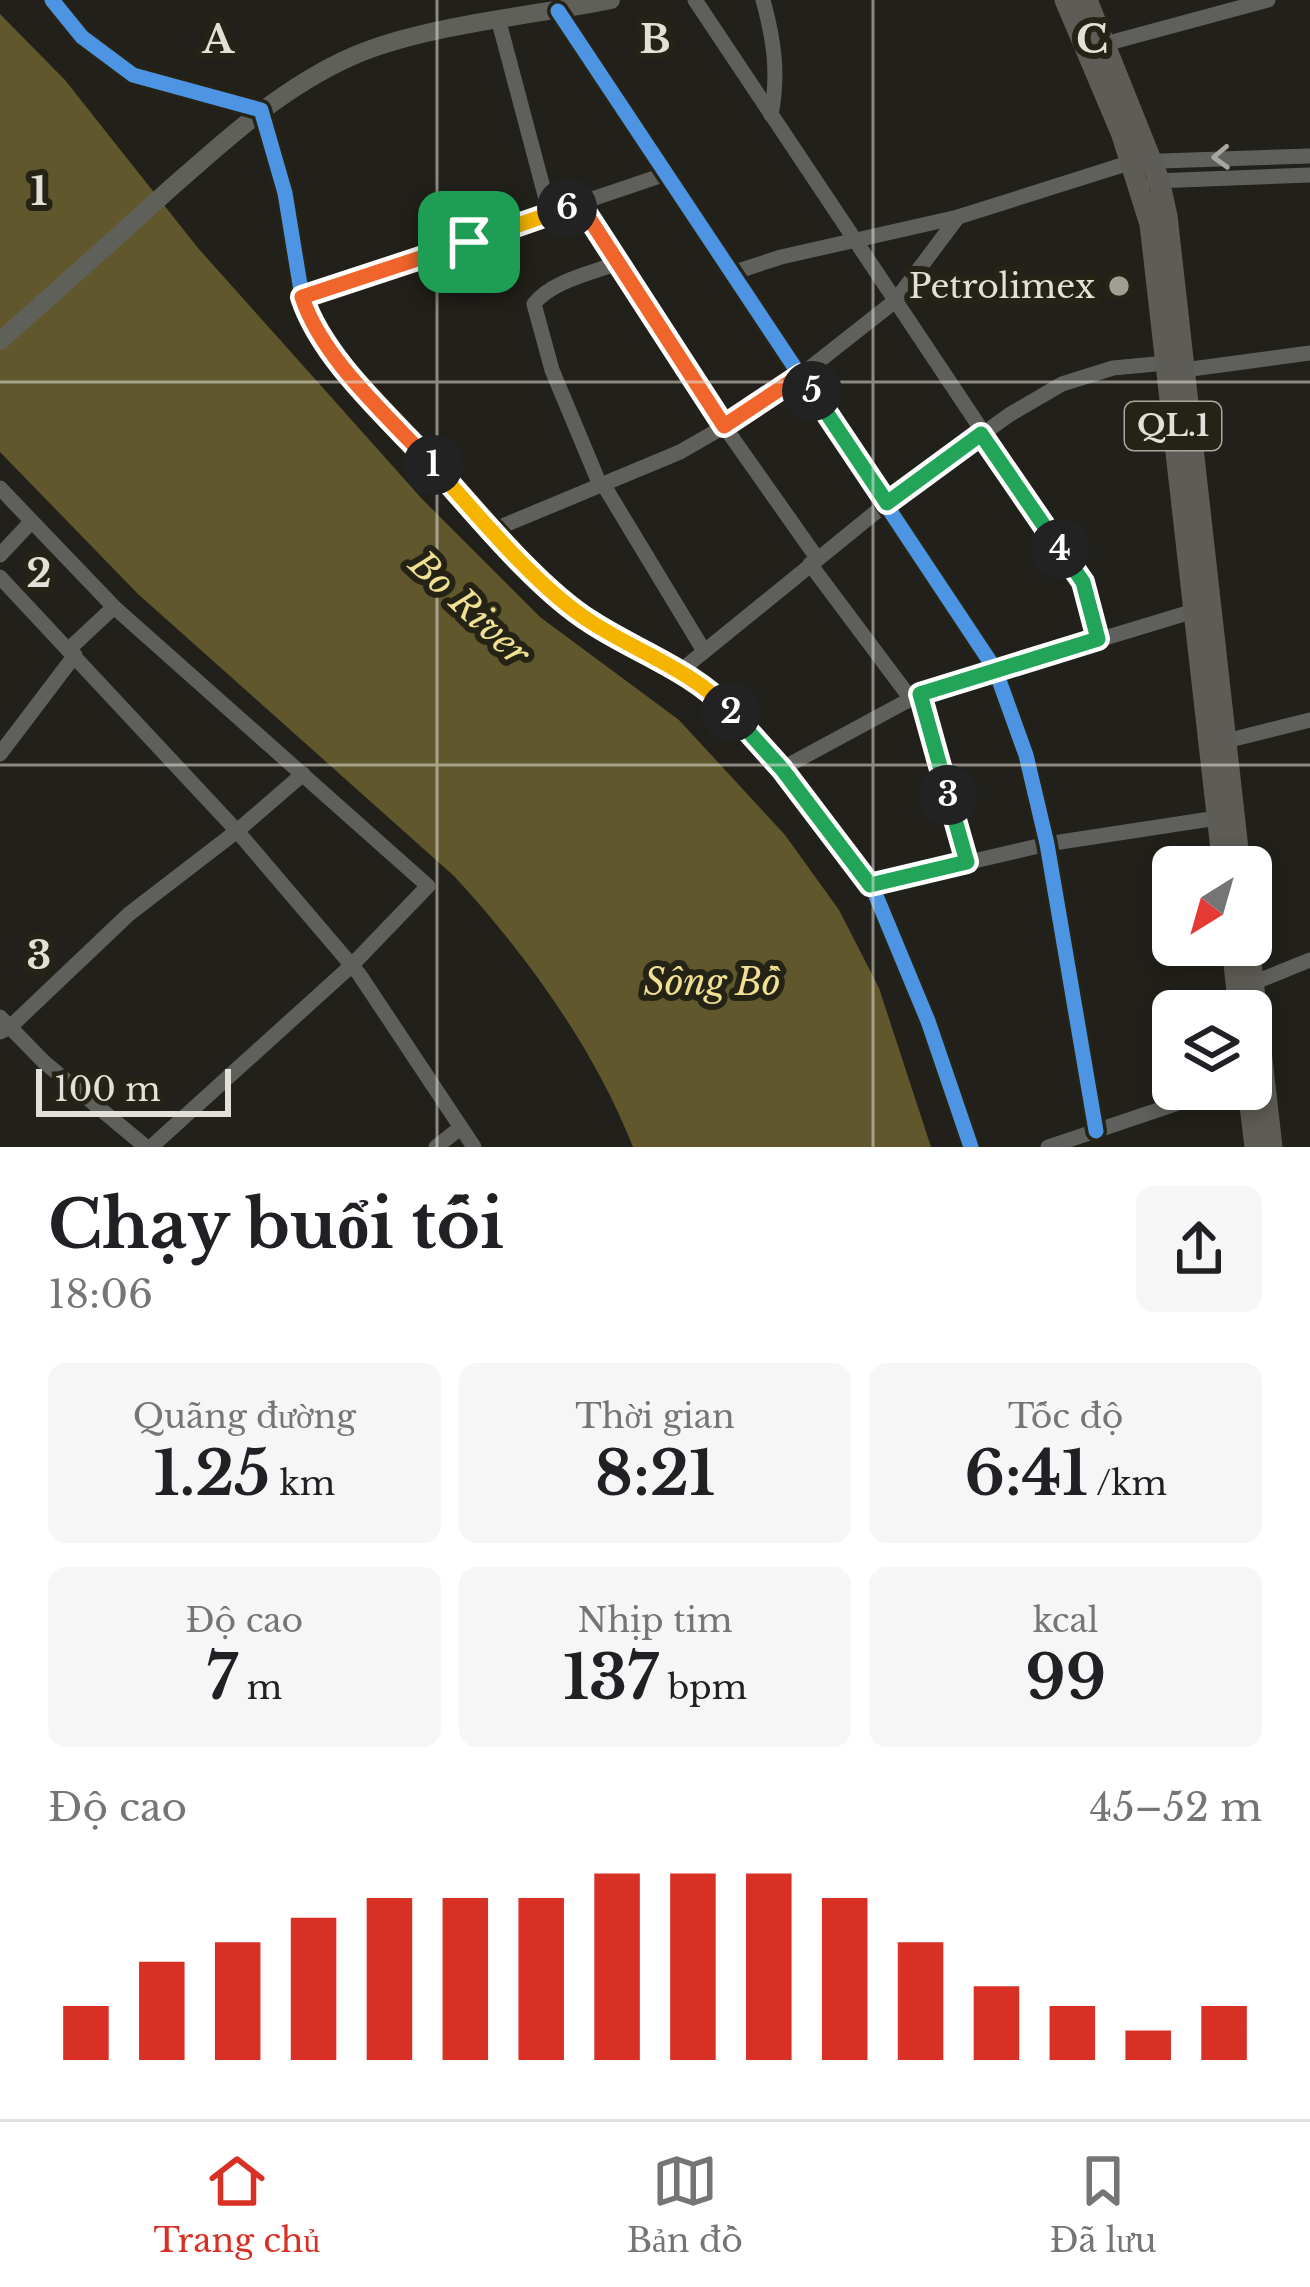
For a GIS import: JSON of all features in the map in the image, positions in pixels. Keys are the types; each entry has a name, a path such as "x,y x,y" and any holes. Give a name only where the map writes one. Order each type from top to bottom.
{"highway":[{"name":"QL.1","path":"1065,0 1145,172"},
{"name":"QL.1","path":"1087,0 1172,246 1175,367 1194,611 1220,846"},
{"name":"QL.1","path":"1175,367 1238,846"},
{"path":"1251,966 1272,1147"},
{"path":"1251,1110 1255,1147"}],"main road":[{"path":"0,341 206,157 304,80 403,39 611,0"}],"street":[{"path":"52,0 82,38 133,75 261,110 285,193 309,319 333,353 494,530 587,620 714,693 782,769 870,885 928,1021 971,1147"},
{"path":"695,0 1083,582 1098,639"},
{"path":"763,0 776,61 772,115"},
{"path":"1105,44 1268,0"},
{"path":"559,11 995,669 1026,755 1047,844 1096,1131"},
{"path":"499,22 550,214"},
{"path":"733,273 1145,172 1310,156"},
{"path":"1145,172 1310,175"},
{"path":"302,297 667,174"},
{"path":"580,204 813,561 916,697 967,862"},
{"path":"494,530 680,452 801,375 895,301 958,217"},
{"path":"618,263 562,285 534,304 552,370 602,484 704,651"},
{"path":"679,672 887,503 981,434 1061,384 1113,368 1175,367 1310,352"},
{"path":"0,488 114,607 303,774 428,886 351,966 148,1147 4,1025 111,929 303,774"},
{"path":"0,555 31,522"},
{"path":"0,577 237,831 351,966 474,1147"},
{"path":"0,754 72,652 114,607"},
{"path":"782,769 916,697 1194,611"},
{"path":"1226,741 1310,719"},
{"path":"870,885 1047,844 1217,818"},
{"path":"1253,983 1310,960"},
{"path":"1048,1147 1158,1110"},
{"path":"436,1147 459,1129"}],"water":[{"name":"Sông Bồ","path":"0,14 65,80 198,248 423,500 540,617 679,720 785,835 839,910 879,988 931,1147 633,1147 599,1074 556,1004 454,876 138,594 0,452"}],"cycle path":[{"path":"52,0 82,37 133,75 261,110 285,193 309,319 333,353 538,576 587,620 714,693 781,769 874,891 928,1021 971,1147"},
{"path":"558,11 995,669 1026,755 1047,844 1096,1131"}],"place":[{"name":"Petrolimex","path":"1119,286"}],"route":[{"path":"580,204 724,426 801,375 887,503 981,434 1083,582 1098,639 920,694 967,862 870,885 782,769 714,693 587,620 538,576 450,485 333,353 309,319 302,297 469,242 580,204"}],"water label":[{"name":"Bo River","path":"470,608"}]}
